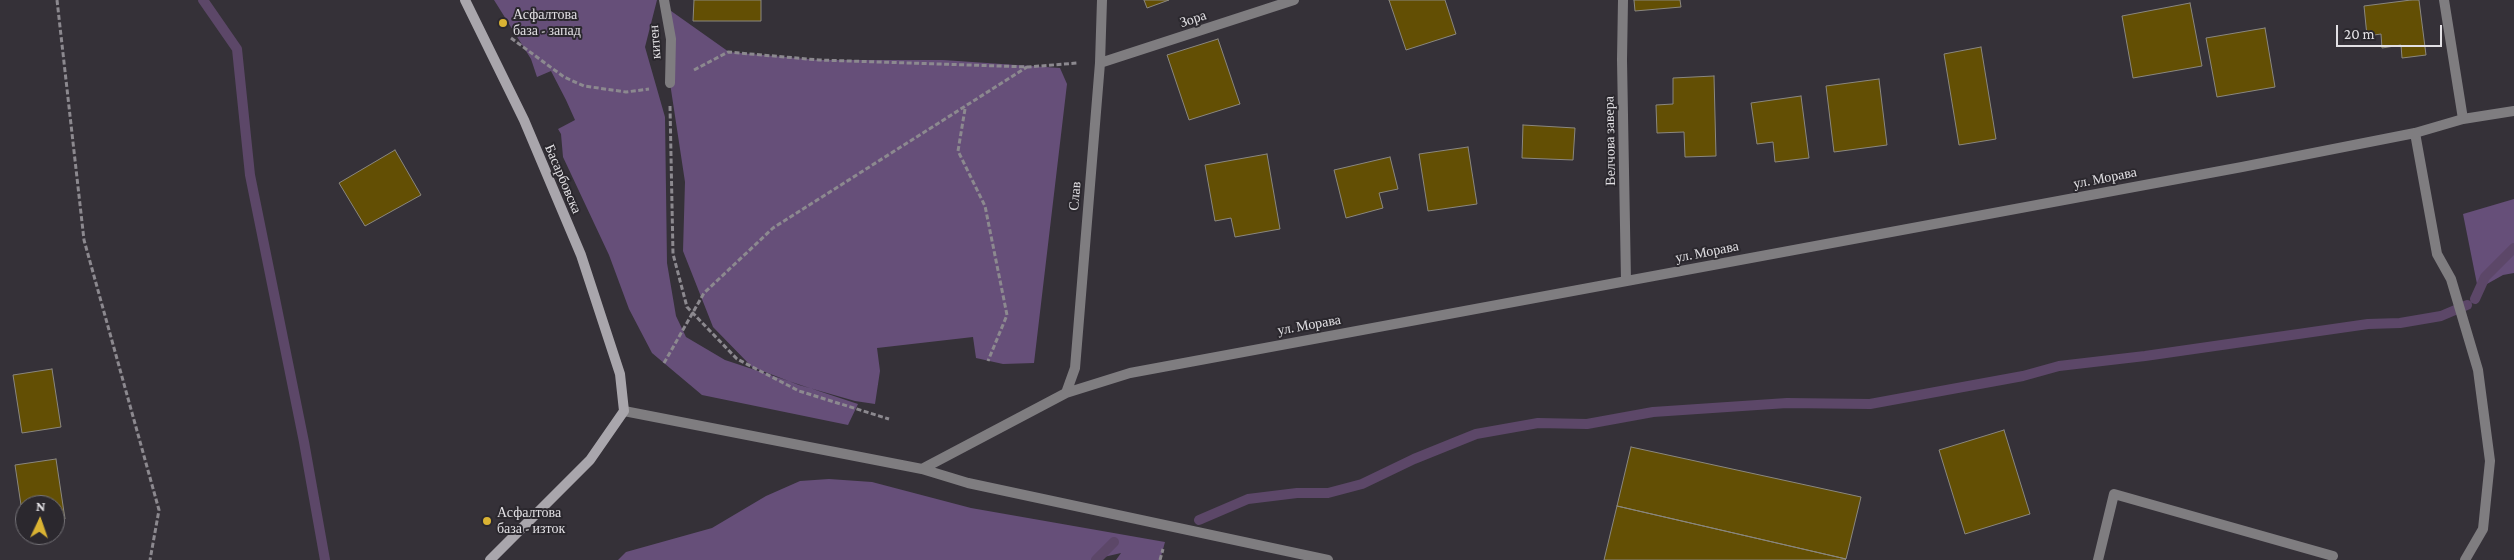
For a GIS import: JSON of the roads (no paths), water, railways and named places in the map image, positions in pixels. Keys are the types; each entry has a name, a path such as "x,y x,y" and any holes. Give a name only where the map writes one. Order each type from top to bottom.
{"street":[{"name":"Басарбовска","path":"465,0 524,120 581,256 620,374 624,411"},
{"name":"китен","path":"664,0 671,39 670,83"},
{"name":"Слав","path":"1066,393 1075,368 1100,63 1102,0"},
{"name":"Зора","path":"1100,63 1294,0"},
{"name":"Велчова завера","path":"1623,0 1622,60 1626,281"},
{"path":"2444,0 2463,119"},
{"name":"ул. Морава","path":"922,469 1066,393 1130,373 1196,359 1626,281 2415,133 2463,119 2514,111"},
{"path":"2415,133 2437,254 2451,279 2478,370 2490,461 2483,529 2465,560"},
{"path":"490,560 590,460 624,411 922,469 968,483 1328,560"},
{"path":"2098,560 2114,494 2333,556"}],"waterway":[{"path":"203,0 237,49 250,175 304,442 325,560"},
{"path":"2475,299 2485,277 2514,248"},
{"path":"1199,520 1248,499 1297,493 1328,493 1362,484 1414,459 1476,434 1538,423 1587,424 1653,412 1787,403 1870,404 2023,376 2059,366 2145,356 2368,324 2400,323 2441,316 2467,305"},
{"path":"1096,560 1114,542"}],"place":[{"name":"Асфалтова база - запад","path":"503,23"},
{"name":"Асфалтова база - изток","path":"487,521"}]}
